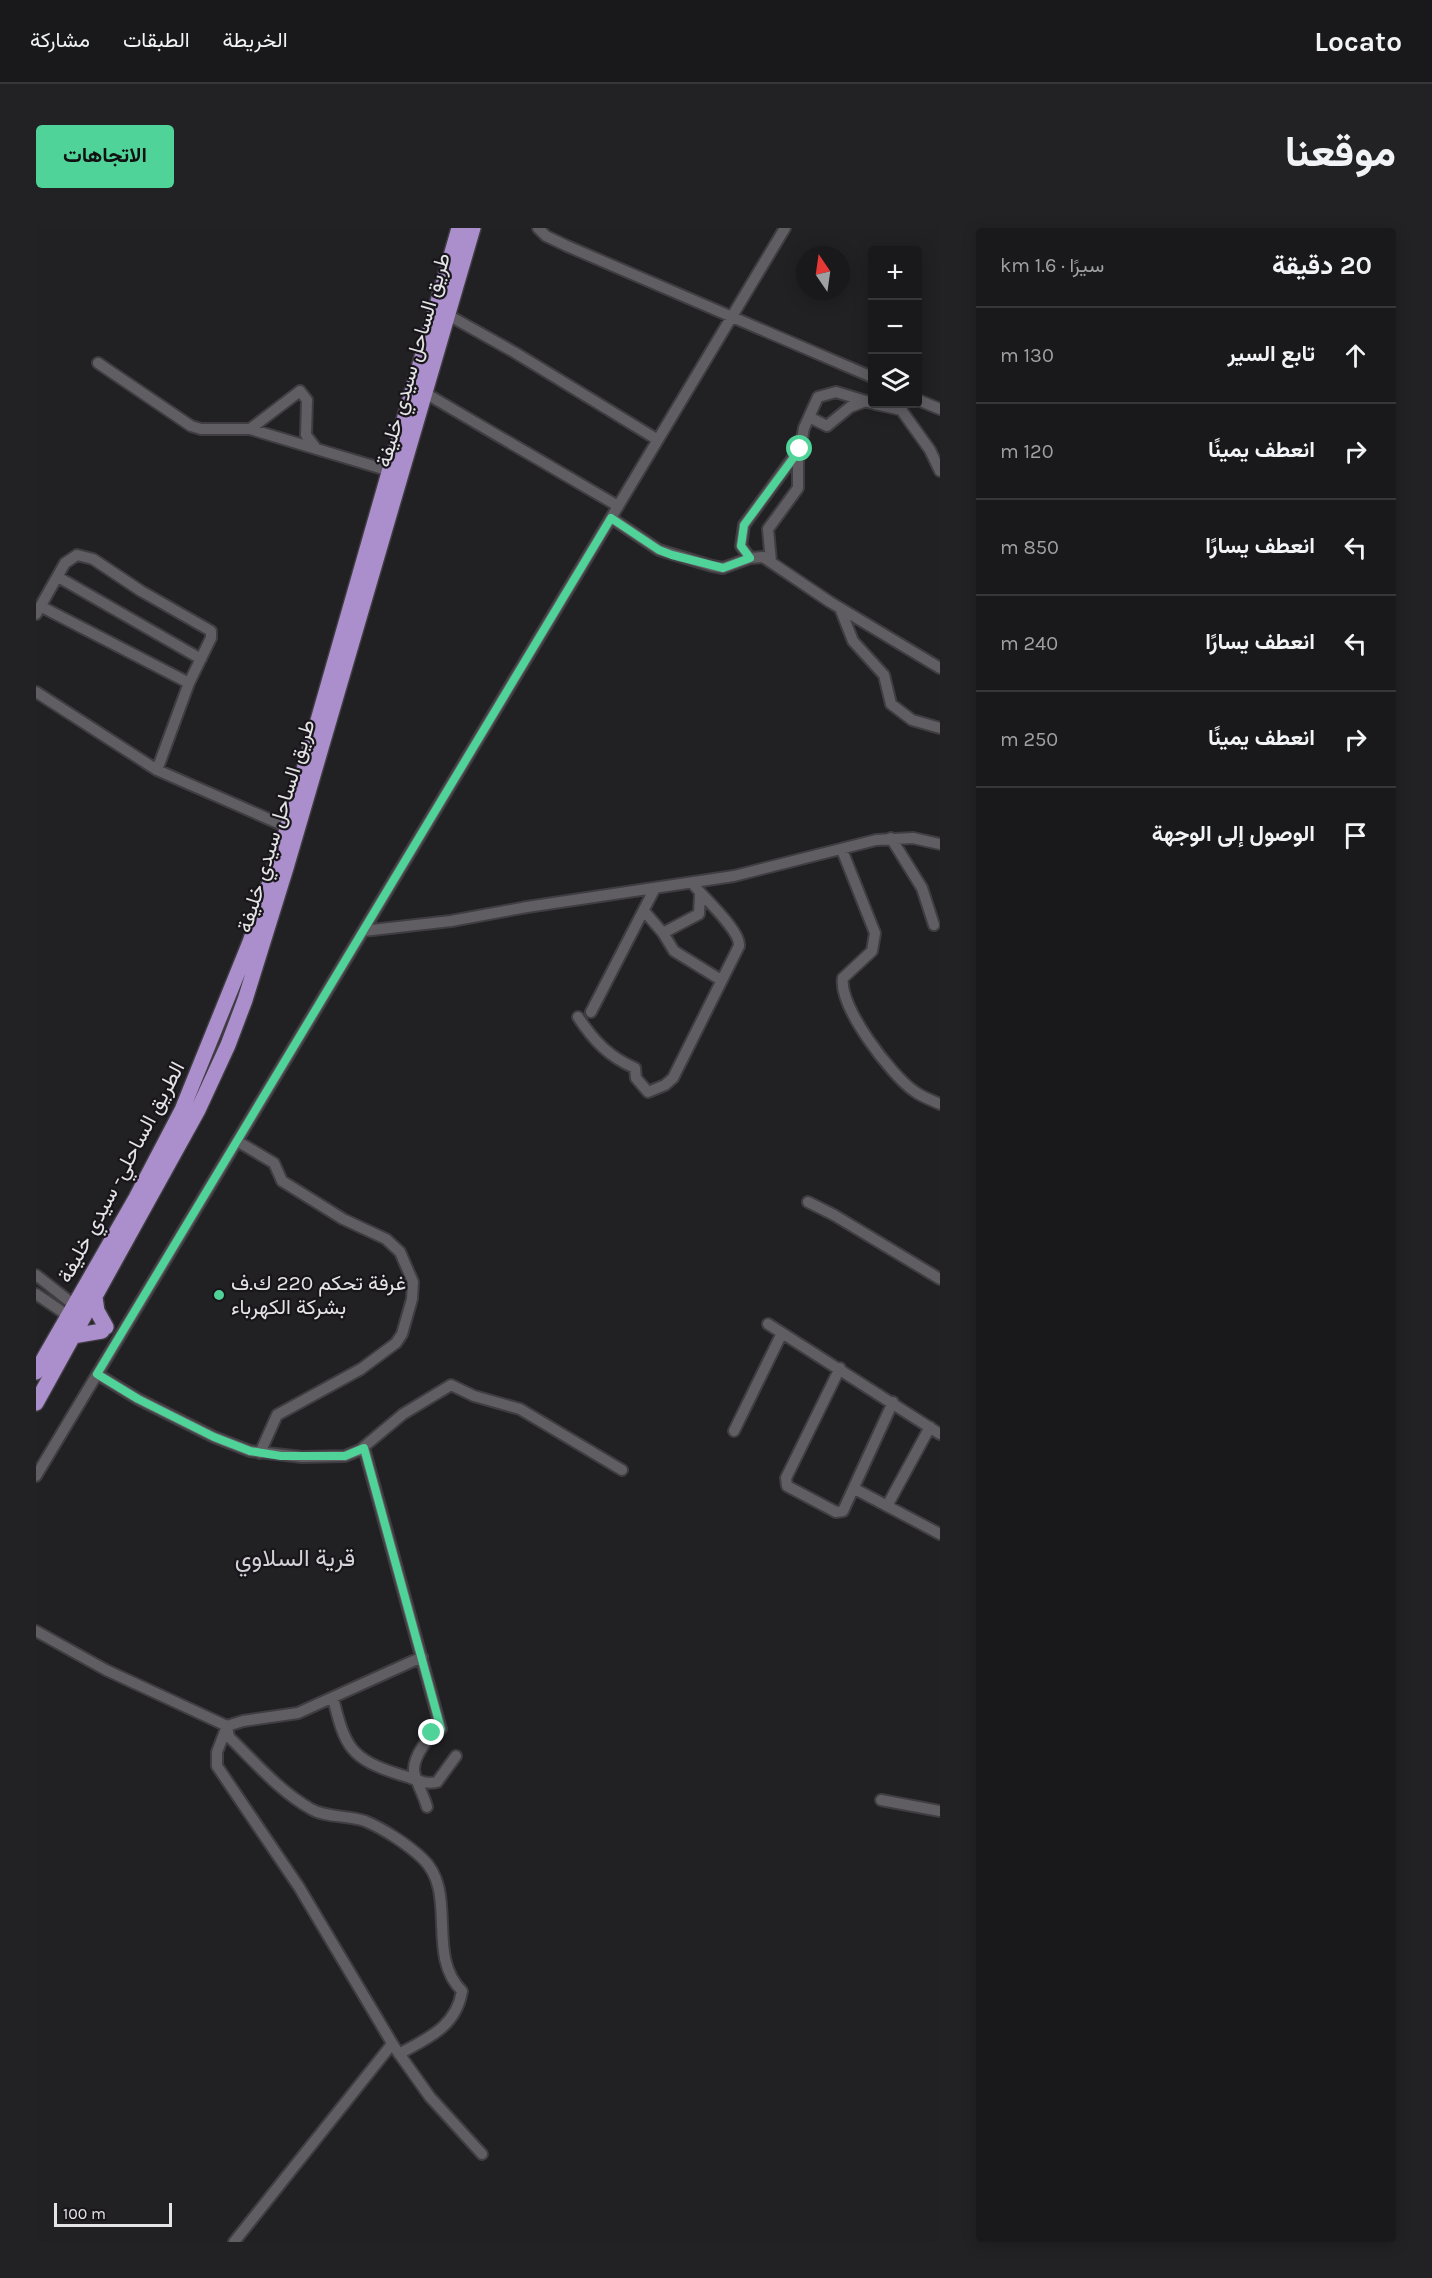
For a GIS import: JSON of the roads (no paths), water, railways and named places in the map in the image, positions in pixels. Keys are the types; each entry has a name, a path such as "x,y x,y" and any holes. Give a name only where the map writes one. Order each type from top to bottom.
{"highway":[{"name":"الطريق الساحلي- سيدي خليفة","path":"36,1372 76,1319 182,1110 246,953 287,827 459,228"},
{"name":"طريق الساحل سيدي خليفة","path":"36,1403 76,1319 95,1297 198,1110 228,1045 245,1000 286,868 473,228"},
{"path":"95,1297 97,1311 110,1331"},
{"path":"76,1319 110,1331"}],"street":[{"path":"538,228 546,236 567,246 868,375"},
{"path":"36,1476 97,1374 110,1331 237,1141 785,228"},
{"path":"448,315 514,352 658,440"},
{"path":"98,363 191,426 201,429 250,429 390,471"},
{"path":"250,429 300,391 307,400 306,435 315,447"},
{"path":"771,562 768,529 798,488 800,449 809,417 818,397 836,392 868,401"},
{"path":"425,393 618,506"},
{"path":"922,402 940,409"},
{"path":"809,417 827,426 850,407 868,403"},
{"path":"901,408 930,450 940,471"},
{"path":"750,558 741,546 744,525 800,449"},
{"path":"611,518 659,550 672,555 723,568 750,558 763,557 840,608 940,668"},
{"path":"157,770 189,683 211,638 210,629 141,591 93,559 77,555 70,558 39,611 189,683"},
{"path":"58,577 201,659"},
{"path":"840,608 853,641 884,675 891,705 912,720 940,728"},
{"path":"36,692 157,770 287,827"},
{"path":"363,932 654,890 891,838 913,838 940,844"},
{"path":"891,838 922,888 934,925"},
{"path":"842,850 875,933 872,951 843,978 843,994 874,1047 890,1068 913,1091 940,1104"},
{"path":"579,1017 602,1048 618,1060 635,1068 636,1078 648,1092 673,1078 721,980 736,955 740,940 735,929 692,883"},
{"path":"591,1012 654,890"},
{"path":"663,933 699,914 700,894"},
{"path":"644,911 663,933 674,951 721,980"},
{"path":"237,1141 274,1164 282,1181 343,1219 386,1239 400,1252 413,1282 412,1299 402,1334 396,1343 361,1369 277,1415 260,1453"},
{"path":"808,1202 834,1215 940,1279"},
{"path":"36,1275 76,1319"},
{"path":"36,1294 76,1319 110,1331"},
{"path":"768,1324 940,1434"},
{"path":"734,1431 782,1334"},
{"path":"840,1368 785,1482 787,1486 840,1513 855,1489 893,1402"},
{"path":"97,1374 138,1399 214,1437 260,1453 281,1456 339,1456 364,1448 403,1414 451,1385 474,1396 520,1409 622,1470"},
{"path":"887,1506 930,1427"},
{"path":"364,1448 441,1729 432,1733 416,1760 414,1772 427,1807"},
{"path":"855,1489 939,1530"},
{"path":"36,1631 106,1670 227,1726 243,1721 298,1713 422,1657"},
{"path":"333,1698 342,1735 350,1749 379,1768 428,1784 437,1782 456,1756"},
{"path":"227,1726 217,1752 219,1772 300,1887 399,2054 430,2097 482,2154"},
{"path":"227,1726 229,1737 274,1783 313,1811 364,1821 394,1838 424,1859 436,1880 440,1896 443,1949 455,1984 462,1990 459,2008 438,2031 399,2054"},
{"path":"880,1800 940,1811"},
{"path":"234,2242 393,2044"}],"place":[{"name":"غرفة تحكم 220 ك.ف بشركة الكهرباء","path":"219,1295"}],"district":[{"name":"قرية السلاوي","path":"295,1558"}]}
